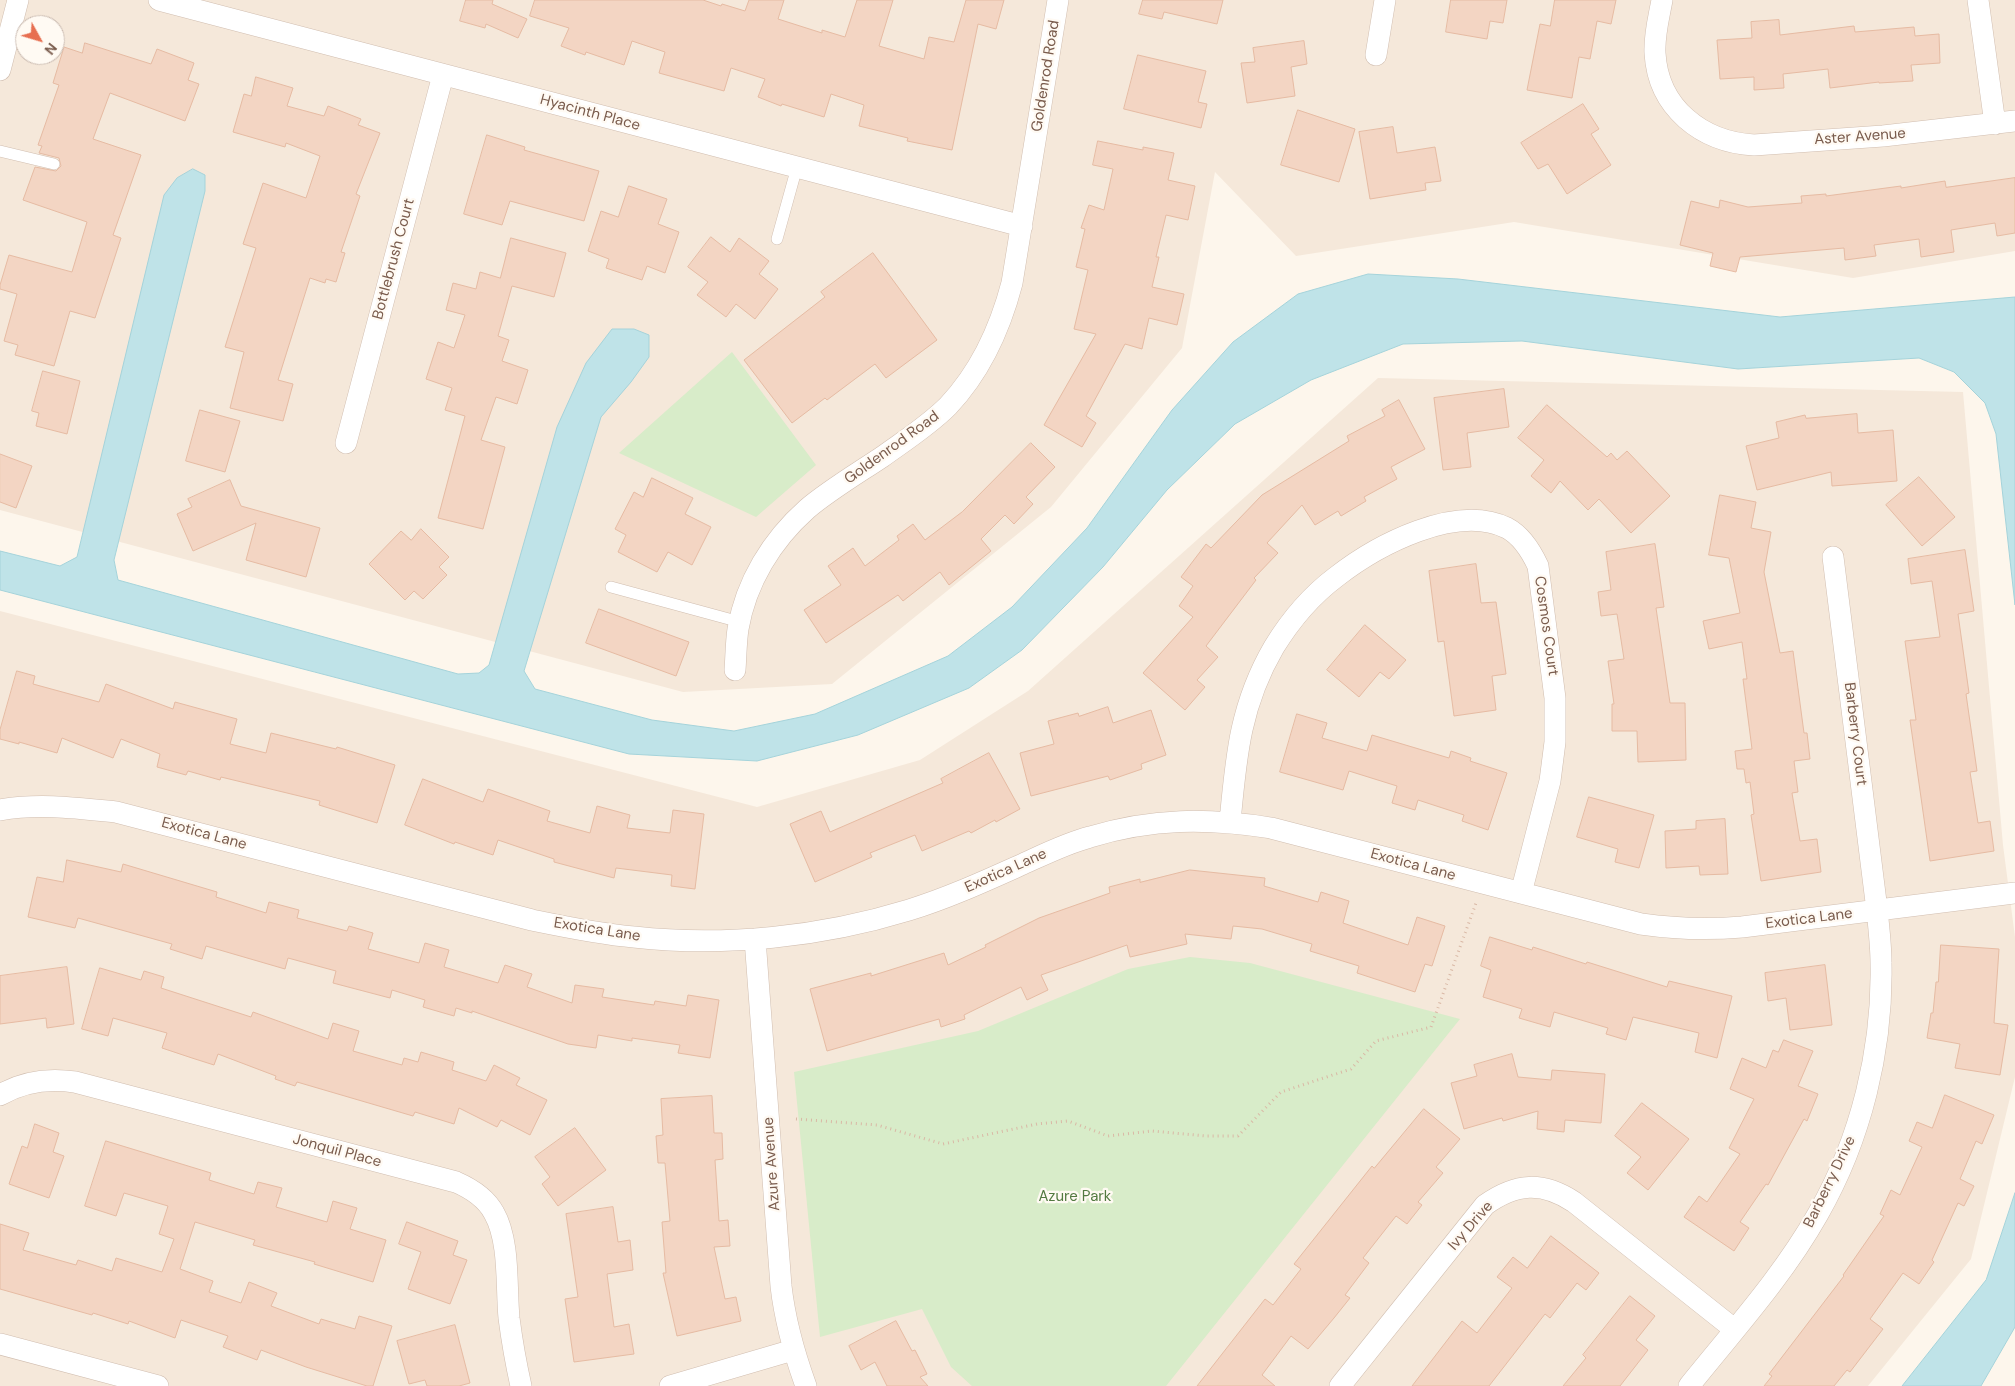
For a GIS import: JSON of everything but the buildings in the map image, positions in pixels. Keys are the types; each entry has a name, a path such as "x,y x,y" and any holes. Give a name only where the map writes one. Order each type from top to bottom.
{"street":[{"path":"0,70 18,0"},
{"name":"Hyacinth Place","path":"159,0 1022,226"},
{"name":"Goldenrod Road","path":"735,670 740,622 751,584 766,556 785,530 808,508 921,430 948,406 970,379 988,349 1003,317 1012,283 1058,0"},
{"path":"1376,55 1385,0"},
{"name":"Aster Avenue","path":"1662,0 1655,53 1663,86 1680,113 1693,124 1707,133 1730,142 1754,145 1882,136 2005,123"},
{"path":"1978,0 2005,123"},
{"name":"Bottlebrush Court","path":"346,443 443,75"},
{"name":"Cosmos Court","path":"1230,822 1237,750 1245,714 1257,679 1275,646 1309,602 1343,572 1366,556 1399,539 1434,526 1468,520 1484,520 1508,529 1520,539 1531,551 1538,566 1555,698 1555,742 1550,781 1521,892"},
{"name":"Barberry Court","path":"1833,557 1877,910"},
{"name":"Exotica Lane","path":"0,810 68,807 131,815 532,920 576,929 644,938 693,940 755,939 850,925 909,910 965,890 1059,848 1107,832 1135,826 1182,820 1230,822 1271,828 1642,924 1675,929 1709,930 1734,928 2015,893"},
{"name":"Barberry Drive","path":"1689,1386 1788,1260 1818,1213 1843,1163 1867,1092 1874,1056 1880,1000 1881,963 1877,910"},
{"name":"Azure Avenue","path":"755,939 781,1286 792,1350 806,1386"},
{"name":"Jonquil Place","path":"0,1095 26,1083 42,1080 75,1082 456,1182 471,1189 489,1205 500,1226 504,1242 509,1320 521,1386"},
{"name":"Ivy Drive","path":"1340,1386 1485,1205 1498,1195 1513,1189 1545,1188 1560,1193 1574,1202 1734,1330"},
{"path":"0,1344 158,1386"},
{"path":"670,1386 792,1350"}],"lane":[{"path":"0,151 54,164"},
{"path":"777,239 797,167"},
{"path":"611,587 740,622"}],"path":[{"path":"796,1119 877,1125 943,1144 1037,1124 1068,1121 1108,1136 1152,1131 1206,1136 1238,1136 1281,1092 1351,1069 1376,1041 1430,1027 1452,973 1483,883"}],"shaded area":[{"path":"0,0 2015,0 2015,251 1853,278 1514,222 1296,256 1215,172 1182,348 1051,507 832,684 683,692 0,510"},
{"path":"1378,378 1963,392 2003,845 2015,937 2015,1077 1971,1259 1868,1386 0,1386 0,611 757,807 920,760 1028,691"}],"green space":[{"path":"732,352 816,465 756,517 619,453"},
{"name":"Azure Park","path":"1190,957 1250,963 1460,1019 1166,1386 972,1386 951,1367 922,1309 820,1337 794,1072 978,1031 1128,969"}],"water":[{"path":"193,169 205,175 205,191 114,560 118,580 458,674 479,673 489,665 557,427 586,363 612,329 634,329 649,335 649,357 631,382 601,417 524,671 535,689 652,720 734,731 815,714 948,656 1012,607 1087,528 1172,410 1233,342 1298,294 1368,274 1458,279 1780,317 2015,297 2015,605 1996,434 1985,403 1954,372 1919,358 1738,369 1522,341 1403,344 1311,380 1235,424 1167,490 1103,567 1022,650 969,688 858,735 757,761 629,754 0,590 0,551 60,566 77,557 164,195 177,178"},
{"path":"2015,1193 2015,1327 1981,1386 1902,1386 1986,1280"}]}
